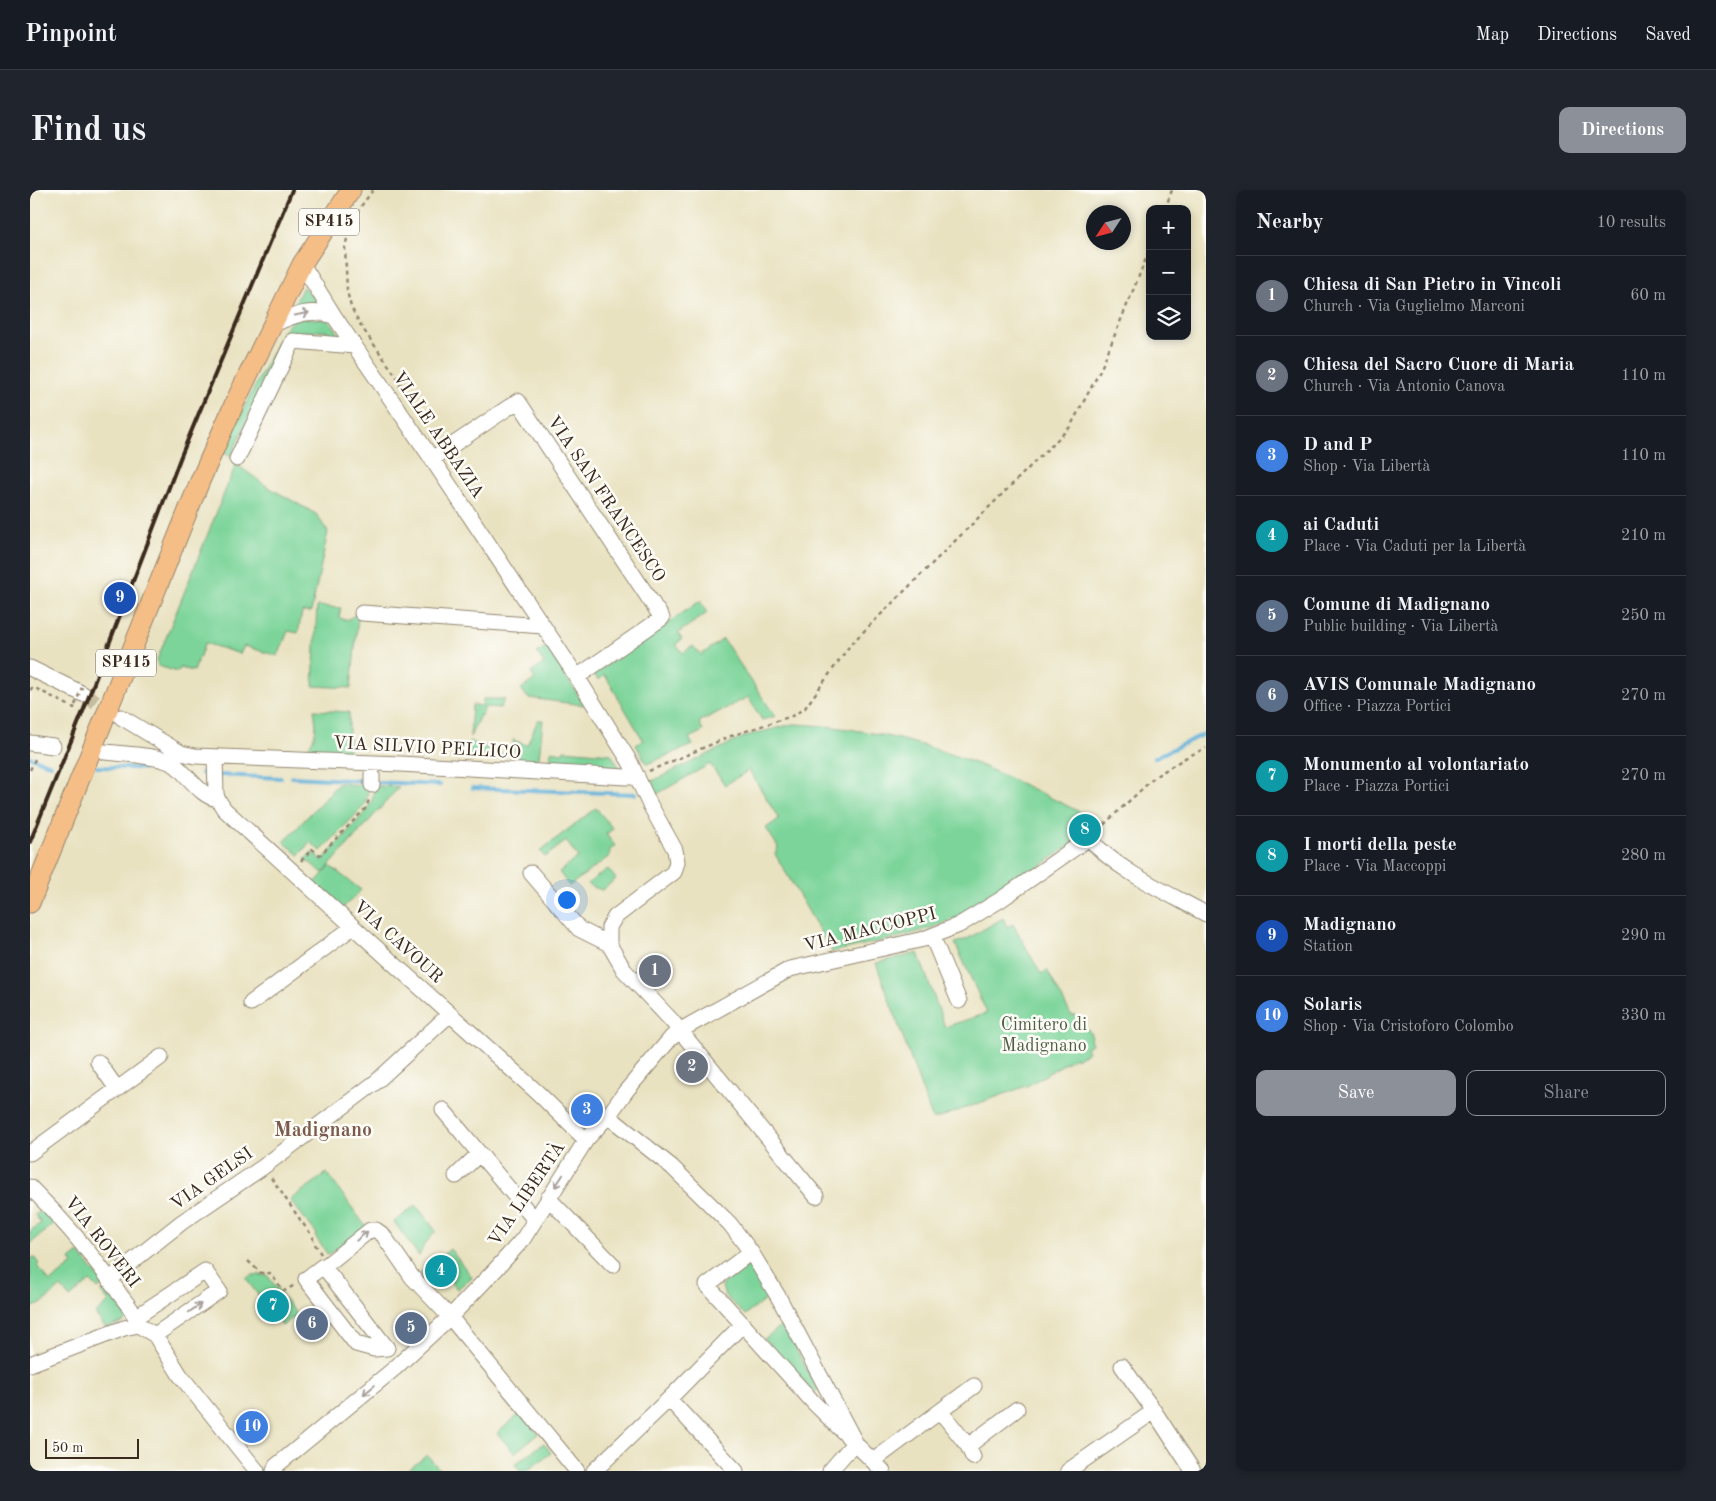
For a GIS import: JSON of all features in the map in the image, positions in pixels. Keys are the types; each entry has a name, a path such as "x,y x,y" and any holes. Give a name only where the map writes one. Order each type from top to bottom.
{"main road":[{"name":"SP415","path":"30,903 200,481 302,264 350,190"}],"street":[{"name":"VIALE ABBAZIA","path":"302,264 334,316 577,677 630,762 675,850 677,862 674,872 615,916 608,927 609,944"},
{"path":"272,325 289,317 307,312 334,316"},
{"path":"237,459 293,341 355,346"},
{"name":"VIA SAN FRANCESCO","path":"432,459 518,401 662,618 577,677"},
{"path":"362,613 544,626"},
{"path":"30,668 80,695"},
{"name":"VIA SILVIO PELLICO","path":"121,717 181,753 195,756 216,769 400,764 626,777 637,776"},
{"path":"34,748 54,746"},
{"name":"VIA CAVOUR","path":"105,752 167,760 208,796 217,798 224,809 538,1093 586,1140"},
{"path":"216,769 217,798"},
{"path":"1089,838 1118,865 1206,914"},
{"name":"VIA MACCOPPI","path":"608,1116 626,1091 679,1031 790,969 915,941 932,936 967,920 1089,838"},
{"path":"530,873 579,929 609,944 624,970 672,1021 816,1196"},
{"path":"251,1003 352,926"},
{"path":"932,936 959,1001"},
{"name":"VIA GELSI","path":"110,1279 182,1222 262,1167 376,1082 450,1014"},
{"path":"30,1153 161,1057"},
{"path":"98,1062 117,1089"},
{"path":"443,1110 534,1220"},
{"path":"608,1116 672,1167 730,1224 751,1252 779,1298 855,1442"},
{"name":"VIA LIBERTÀ","path":"274,1471 276,1466 395,1368 450,1317 523,1239 586,1140 608,1116"},
{"path":"456,1176 479,1154"},
{"name":"VIA ROVERI","path":"30,1187 48,1205 110,1279 137,1321"},
{"path":"548,1198 613,1264"},
{"path":"388,1348 374,1349 356,1344 306,1279 323,1262 370,1230 376,1230 383,1235 412,1277 450,1317 577,1471"},
{"path":"751,1252 707,1285 814,1403 878,1466 974,1386"},
{"path":"323,1262 388,1348 395,1368"},
{"path":"30,1364 124,1328 137,1321 205,1270 219,1291 155,1335"},
{"path":"137,1321 155,1335 180,1376 257,1471"},
{"path":"594,1471 742,1325"},
{"path":"1122,1366 1193,1471"},
{"path":"814,1403 827,1388"},
{"path":"669,1399 736,1471"},
{"path":"941,1412 970,1452 1017,1409"},
{"path":"1068,1471 1154,1411"},
{"path":"830,1471 855,1442"}],"path":[{"path":"373,190 350,227 345,247 345,271 351,307 361,326 401,383 397,395 391,398"},
{"path":"1166,205 1172,190"},
{"path":"637,776 731,736 792,716 805,708 851,644 1070,427 1100,371 1150,250"},
{"path":"30,690 33,687 74,708 80,695"},
{"path":"30,770 34,748"},
{"path":"1089,838 1156,776 1185,758 1206,748"},
{"path":"292,871 312,849 320,855 366,808 370,800 372,779"},
{"path":"262,1167 314,1237 313,1241 323,1262"},
{"path":"248,1261 261,1273 270,1273 284,1291 306,1279"}],"green space":[{"path":"303,287 313,296 321,309 291,310"},
{"path":"303,318 329,320 342,338 333,340 328,331 293,332 281,346 231,456 221,452 284,330 292,321"},
{"path":"236,464 268,487 316,514 328,532 311,612 302,612 298,633 288,631 278,656 244,646 240,654 205,643 194,671 180,668 178,672 158,666 157,660"},
{"path":"700,601 707,613 678,633 682,639 676,645 683,653 693,646 701,655 723,639 775,716 762,720 748,697 699,722 703,731 689,738 693,745 647,764 636,745 643,740 605,675 598,680 594,674"},
{"path":"317,606 341,608 339,617 346,620 356,614 358,617 351,688 313,686"},
{"path":"547,646 584,705 528,698 521,689 535,679 531,673 544,663 537,653"},
{"path":"483,699 505,699 500,708 485,707 470,737 472,705 482,706"},
{"path":"314,710 349,712 349,753 304,753 315,733"},
{"path":"538,720 543,720 539,758 535,761 516,760 513,740 527,745"},
{"path":"793,724 863,731 932,748 993,771 1101,822 1005,890 954,919 910,934 832,952 775,854 778,847 766,828 779,819 749,770 725,785 710,764 655,795 650,782 746,736"},
{"path":"470,741 504,755 503,759 469,756"},
{"path":"564,750 611,754 619,767 618,769 550,763 551,751 563,753"},
{"path":"339,783 369,786 366,801 361,809 321,851 310,842 299,855 284,842"},
{"path":"375,786 399,787 323,873 305,859 312,852 323,860 366,811 372,801"},
{"path":"596,808 613,829 606,834 615,846 609,851 611,855 569,886 559,872 578,857 566,841 545,857 540,851"},
{"path":"330,866 361,890 342,909 314,884"},
{"path":"608,869 616,879 602,890 590,886 588,883"},
{"name":"Cimitero di Madignano","path":"1003,918 1007,927 1013,924 1041,974 1047,970 1071,1015 1075,1015 1077,1018 1080,1016 1084,1030 1088,1029 1092,1037 1090,1039 1092,1044 1086,1047 1088,1052 1076,1059 1075,1057 1029,1085 933,1120 876,963 918,953 945,1027 987,1013 955,943 967,939"},
{"path":"327,1173 366,1227 328,1255 315,1236 317,1234 290,1200"},
{"path":"416,1205 436,1231 424,1245 419,1256 394,1222"},
{"path":"42,1210 54,1224 30,1244 30,1231 41,1223 35,1215"},
{"path":"450,1249 472,1277 457,1289 449,1279 452,1277 444,1265 432,1275 433,1277 437,1274 442,1280 431,1288 420,1273"},
{"path":"79,1253 104,1284 98,1289 90,1281 70,1298 61,1287 41,1304 30,1308 30,1296 35,1292 30,1287 30,1260 34,1257 39,1264 37,1266 50,1282 73,1264 70,1260"},
{"path":"750,1266 768,1298 745,1315 725,1296 722,1287 724,1283"},
{"path":"252,1275 267,1275 297,1315 282,1326 246,1279"},
{"path":"107,1287 125,1311 126,1319 123,1322 106,1328 95,1314 109,1302 101,1292"},
{"path":"783,1325 818,1390 813,1392 764,1339"},
{"path":"521,1413 538,1434 514,1453 497,1433"},
{"path":"544,1443 551,1453 527,1471 520,1471 515,1464"},
{"path":"427,1455 441,1471 407,1471"}],"waterway":[{"path":"1154,758 1206,733"},
{"path":"30,757 51,765"},
{"path":"97,767 169,769"},
{"path":"201,773 211,774"},
{"path":"220,775 281,778"},
{"path":"292,777 368,781"},
{"path":"375,782 440,785"},
{"path":"472,788 635,794"}],"tunnel":[{"path":"83,694 116,714"}],"railway":[{"path":"30,842 84,709 181,456 292,190"}],"place":[{"name":"Madignano","path":"120,598"},
{"name":"I morti della peste","path":"1085,830"},
{"name":"Chiesa di San Pietro in Vincoli","path":"655,971"},
{"name":"Chiesa del Sacro Cuore di Maria","path":"692,1067"},
{"name":"D and P","path":"587,1110"},
{"name":"ai Caduti","path":"441,1271"},
{"name":"Monumento al volontariato","path":"273,1306"},
{"name":"AVIS Comunale Madignano","path":"312,1324"},
{"name":"Comune di Madignano","path":"411,1328"},
{"name":"Solaris","path":"252,1427"}],"district":[{"name":"Madignano","path":"323,1131"}]}
